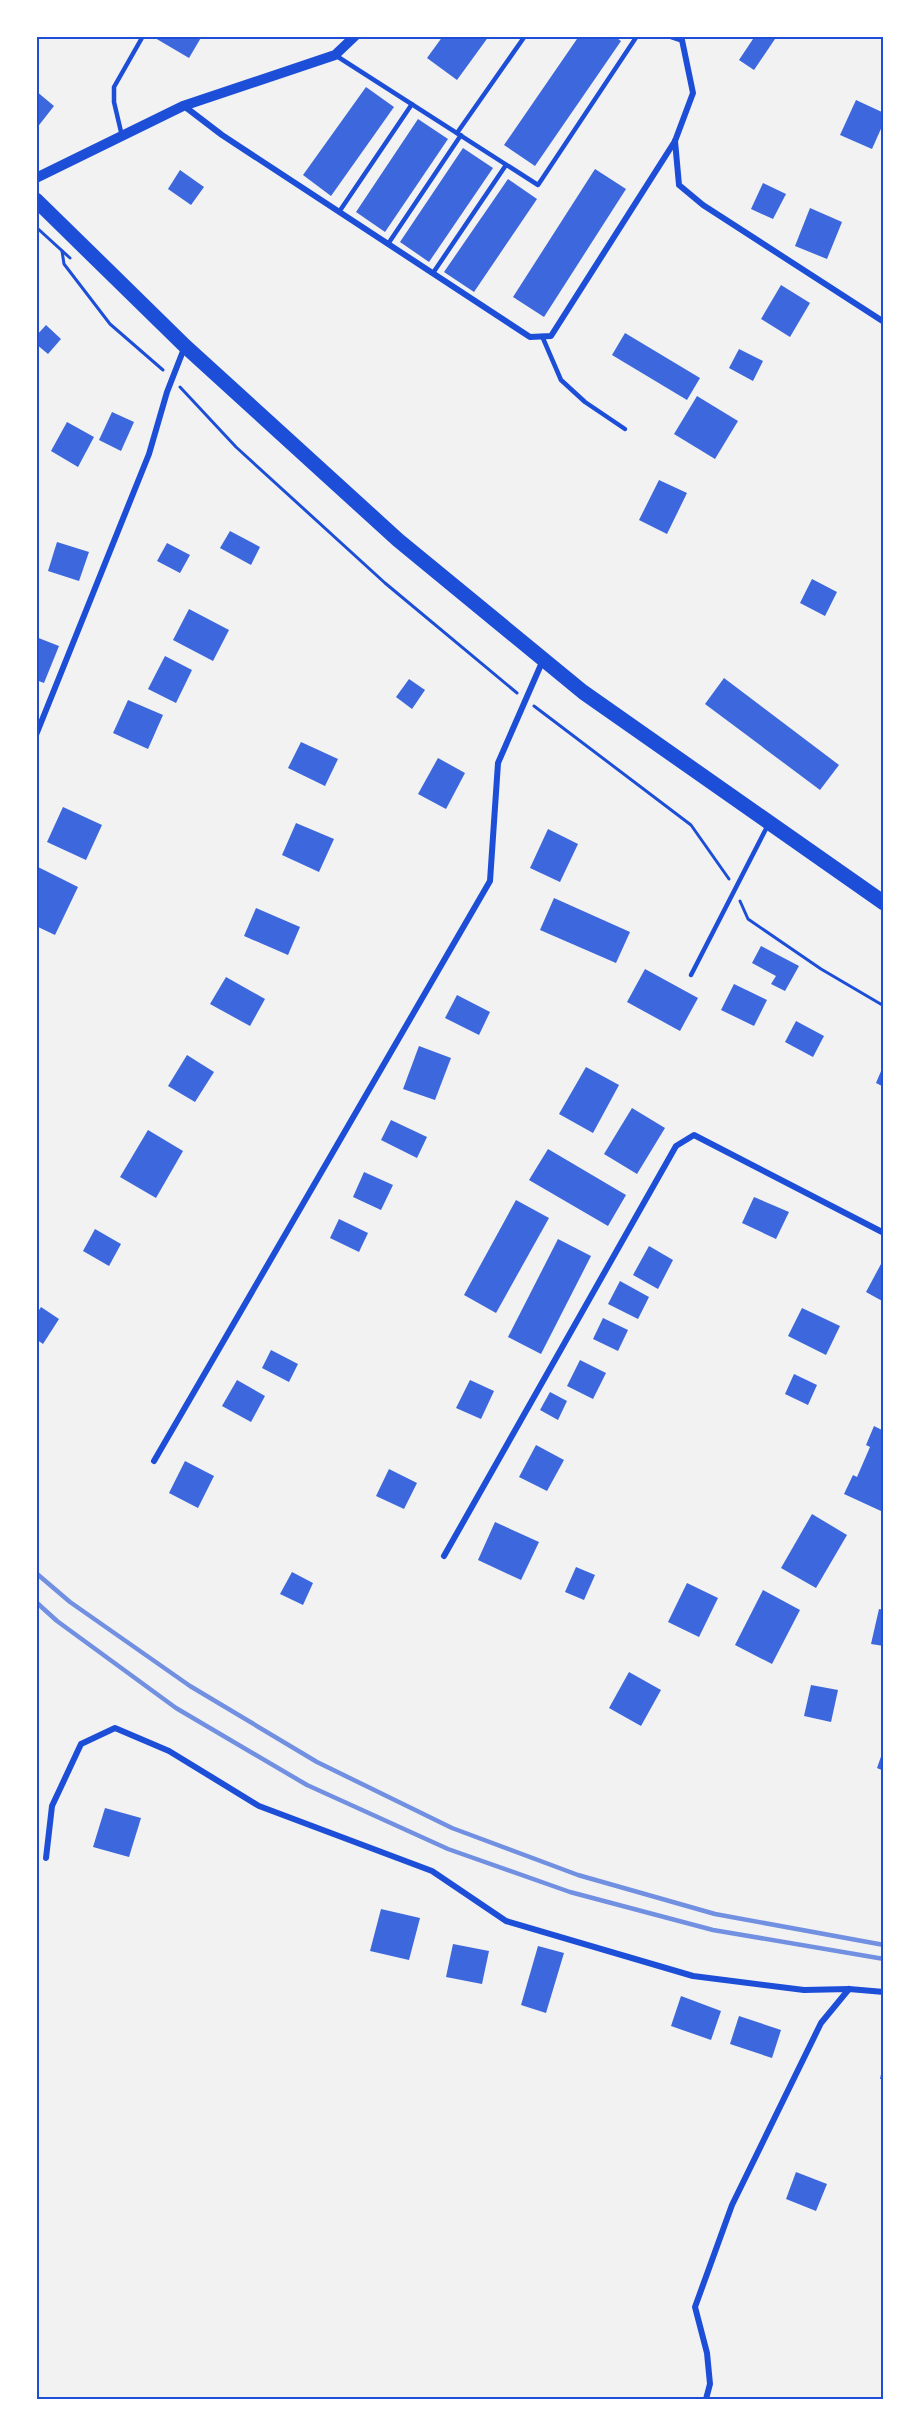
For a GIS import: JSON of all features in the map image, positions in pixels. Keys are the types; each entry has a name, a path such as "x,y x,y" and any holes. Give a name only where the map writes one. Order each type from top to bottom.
{"main road":[{"path":"36,200 185,346 398,540 583,692 884,903"}],"street":[{"path":"37,176 183,106 335,55 355,36"},
{"path":"183,106 222,135 530,338 551,336 675,141 693,93 682,40 670,36"},
{"path":"675,141 679,185 703,205 884,322"},
{"path":"36,735 148,454 172,378 185,346"},
{"path":"154,1461 490,881 498,763 543,660"},
{"path":"444,1556 676,1146 694,1135 884,1233"},
{"path":"46,1858 52,1806 81,1744 115,1728 169,1751 259,1806 432,1870 506,1922 693,1976 804,1990 849,1989 884,1992"},
{"path":"706,2399 710,2384 707,2353 695,2307 732,2205 821,2023 849,1989"}],"lane":[{"path":"122,136 114,102 114,87 143,36"},
{"path":"388,244 525,36"},
{"path":"335,55 538,185 637,36"},
{"path":"339,212 412,104"},
{"path":"433,273 506,165"},
{"path":"542,336 561,380 585,402 625,429"},
{"path":"691,975 769,822"}],"path":[{"path":"62,251 64,264 110,324 172,378 245,455 385,583 525,700 691,825 734,890 748,919 821,969 884,1006"}],"building":[{"path":"156,36 202,36 189,58 155,38"},
{"path":"443,36 489,36 457,80 427,58"},
{"path":"579,36 614,36 621,41 535,166 504,145"},
{"path":"755,36 777,36 754,70 739,60"},
{"path":"366,87 394,107 331,196 303,175"},
{"path":"36,91 54,106 36,129"},
{"path":"856,100 884,113 884,122 872,149 840,135"},
{"path":"418,119 448,139 385,232 356,212"},
{"path":"463,148 493,168 429,262 400,242"},
{"path":"595,169 626,189 544,317 513,297"},
{"path":"180,170 204,187 191,205 168,189"},
{"path":"508,179 537,199 474,292 444,272"},
{"path":"763,183 786,194 773,219 751,209"},
{"path":"810,208 842,222 827,259 795,246"},
{"path":"781,285 810,303 790,337 761,319"},
{"path":"46,325 61,339 48,354 36,344 36,336"},
{"path":"625,333 700,378 687,400 612,355"},
{"path":"739,349 763,361 753,381 729,368"},
{"path":"697,396 738,421 715,459 674,434"},
{"path":"112,412 134,422 121,451 99,440"},
{"path":"67,422 94,437 78,467 51,451"},
{"path":"659,480 687,493 667,534 639,520"},
{"path":"230,531 260,547 251,565 220,548"},
{"path":"57,542 89,552 79,581 48,571"},
{"path":"167,543 190,555 180,573 157,561"},
{"path":"812,579 837,592 825,616 800,603"},
{"path":"189,609 229,630 213,661 173,640"},
{"path":"36,637 59,646 44,683 36,680"},
{"path":"165,656 192,670 176,703 148,689"},
{"path":"724,678 839,765 820,790 705,704"},
{"path":"409,679 425,690 412,709 396,697"},
{"path":"128,700 163,715 148,749 113,733"},
{"path":"301,742 338,759 325,786 288,768"},
{"path":"438,758 465,773 446,809 418,794"},
{"path":"63,807 102,825 86,860 47,842"},
{"path":"296,823 334,839 319,872 282,855"},
{"path":"548,829 578,844 560,882 530,868"},
{"path":"36,866 78,887 55,935 36,926"},
{"path":"554,898 630,932 616,963 540,930"},
{"path":"256,908 300,927 288,955 244,936"},
{"path":"761,946 799,966 785,991 771,984 776,976 752,963"},
{"path":"645,969 698,998 680,1031 627,1002"},
{"path":"226,977 265,999 250,1026 210,1004"},
{"path":"734,984 767,1000 754,1026 721,1010"},
{"path":"457,995 490,1012 479,1035 445,1018"},
{"path":"796,1021 824,1036 813,1057 785,1042"},
{"path":"419,1046 451,1058 435,1100 403,1089"},
{"path":"187,1055 214,1072 195,1102 168,1086"},
{"path":"884,1064 884,1087 876,1083"},
{"path":"586,1067 619,1085 593,1133 559,1114"},
{"path":"632,1108 665,1128 637,1174 604,1154"},
{"path":"391,1120 427,1137 417,1158 381,1140"},
{"path":"148,1130 183,1151 156,1198 120,1177"},
{"path":"548,1149 626,1195 608,1226 529,1180"},
{"path":"364,1172 393,1185 381,1210 353,1197"},
{"path":"754,1197 789,1212 776,1239 742,1223"},
{"path":"516,1200 549,1218 496,1313 464,1295"},
{"path":"339,1219 368,1233 359,1252 330,1238"},
{"path":"95,1229 121,1244 109,1266 83,1251"},
{"path":"558,1239 591,1256 541,1354 508,1337"},
{"path":"649,1246 673,1260 658,1289 633,1275"},
{"path":"881,1264 884,1266 884,1302 866,1292"},
{"path":"620,1281 649,1297 638,1319 608,1304"},
{"path":"41,1307 59,1319 43,1344 36,1339 36,1315"},
{"path":"802,1308 840,1326 826,1355 788,1336"},
{"path":"603,1318 628,1330 618,1351 593,1339"},
{"path":"271,1350 298,1364 289,1382 262,1368"},
{"path":"580,1360 606,1373 593,1399 567,1386"},
{"path":"794,1374 817,1385 808,1405 785,1394"},
{"path":"237,1380 265,1396 251,1422 222,1406"},
{"path":"470,1380 494,1391 481,1419 456,1408"},
{"path":"550,1392 567,1401 558,1420 540,1410"},
{"path":"874,1426 884,1431 884,1505 881,1511 844,1494 853,1475 857,1477 870,1447 866,1445"},
{"path":"536,1445 564,1460 547,1491 519,1477"},
{"path":"185,1461 214,1476 198,1508 169,1493"},
{"path":"389,1469 417,1483 404,1509 376,1496"},
{"path":"812,1514 847,1535 816,1588 781,1568"},
{"path":"495,1522 539,1542 521,1580 478,1560"},
{"path":"576,1567 595,1575 584,1600 565,1592"},
{"path":"292,1572 313,1583 303,1605 280,1594"},
{"path":"687,1583 718,1598 699,1637 668,1622"},
{"path":"763,1590 800,1610 772,1664 735,1645"},
{"path":"879,1609 884,1610 884,1646 871,1644"},
{"path":"629,1672 661,1690 641,1726 609,1708"},
{"path":"811,1685 838,1690 831,1722 804,1716"},
{"path":"884,1748 884,1771 877,1768"},
{"path":"105,1808 141,1818 129,1857 93,1847"},
{"path":"381,1909 420,1918 409,1960 370,1951"},
{"path":"453,1944 489,1951 482,1984 446,1977"},
{"path":"538,1946 564,1953 546,2013 521,2005"},
{"path":"681,1996 721,2011 711,2040 671,2026"},
{"path":"739,2016 781,2030 772,2058 730,2044"},
{"path":"883,2065 884,2079 880,2079"},
{"path":"796,2172 827,2184 816,2211 786,2199"}],"railway":[{"path":"36,1573 70,1602 190,1686 317,1762 452,1828 578,1875 715,1914 884,1945"},
{"path":"36,1602 57,1621 176,1708 307,1785 448,1849 570,1892 713,1930 884,1959"}]}
